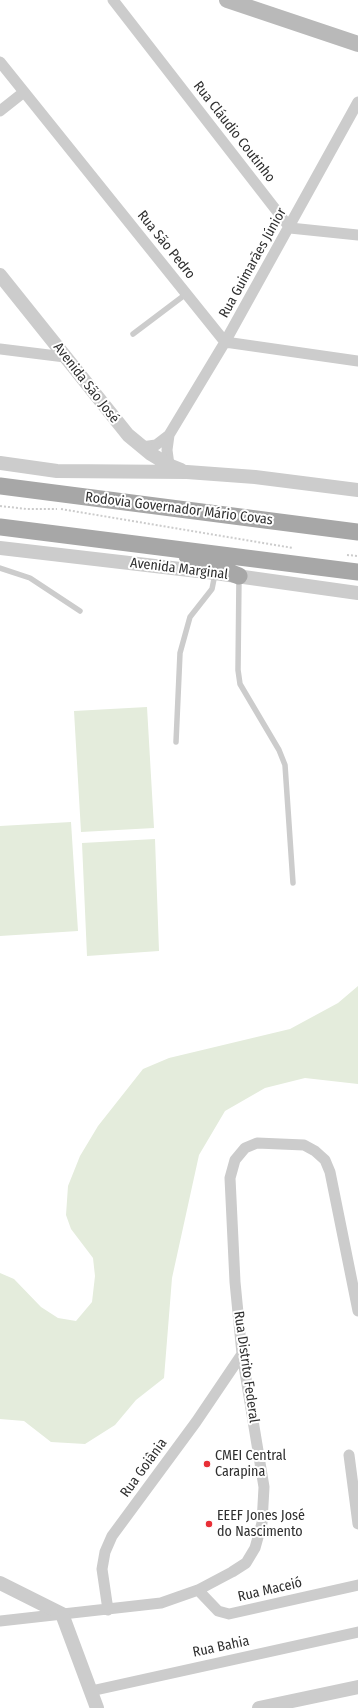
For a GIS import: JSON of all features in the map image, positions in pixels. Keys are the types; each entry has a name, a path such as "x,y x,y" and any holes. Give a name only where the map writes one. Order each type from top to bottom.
{"main road":[{"path":"227,0 358,44"},
{"name":"Rodovia Governador Mário Covas","path":"0,486 358,532"},
{"path":"0,527 358,572"},
{"path":"160,546 239,576"}],"street":[{"name":"Rua Cláudio Coutinho","path":"113,0 290,228"},
{"name":"Rua São Pedro","path":"0,62 226,342"},
{"path":"0,111 24,92"},
{"name":"Rua Guimarães Júnior","path":"142,447 156,445 169,435 226,342 358,102"},
{"path":"290,228 358,235"},
{"name":"Avenida São José","path":"0,275 128,436 169,465 187,472"},
{"path":"226,342 358,361"},
{"path":"0,349 65,357"},
{"name":"Rua Guimarães Júnior","path":"169,435 167,450 169,465"},
{"path":"0,463 57,471 187,472 255,477 358,490"},
{"name":"Avenida Marginal","path":"0,548 239,576 358,593"},
{"name":"Rua Distrito Federal","path":"0,1621 161,1603 198,1590 246,1563 255,1548 262,1523 264,1487 242,1354 235,1282 230,1178 235,1160 245,1148 257,1143 304,1145 315,1151 325,1160 330,1172 358,1310"},
{"name":"Rua Goiânia","path":"108,1610 102,1569 105,1552 112,1536 196,1422 242,1354"},
{"path":"349,1455 358,1524"},
{"path":"0,1583 62,1614 97,1708"},
{"name":"Rua Maceió","path":"198,1590 218,1611 229,1614 358,1585"},
{"name":"Rua Bahia","path":"91,1691 358,1632"},
{"path":"259,1708 358,1686"}],"lane":[{"path":"133,334 186,294"},
{"path":"0,568 4,571 30,578 80,611"},
{"path":"176,742 180,653 190,617 212,589 215,574"},
{"path":"239,576 238,670 240,684 246,698 279,750 285,766 293,883"}],"path":[{"path":"0,506 27,509 58,509 294,548"},
{"path":"344,555 358,556"}],"green space":[{"path":"147,707 154,828 81,832 74,711"},
{"path":"71,822 78,931 0,936 0,826"},
{"path":"155,839 159,951 87,956 82,843"},
{"path":"358,986 358,1084 305,1078 265,1088 225,1111 199,1155 172,1278 164,1378 136,1400 115,1425 85,1444 51,1442 24,1421 0,1419 0,1273 14,1279 41,1307 58,1318 76,1321 92,1302 95,1276 93,1258 71,1229 66,1215 68,1186 80,1156 98,1126 143,1069 169,1058 290,1029 338,1003"}],"place":[{"name":"CMEI Central Carapina","path":"207,1464"},
{"name":"EEEF Jones José do Nascimento","path":"209,1524"}]}
